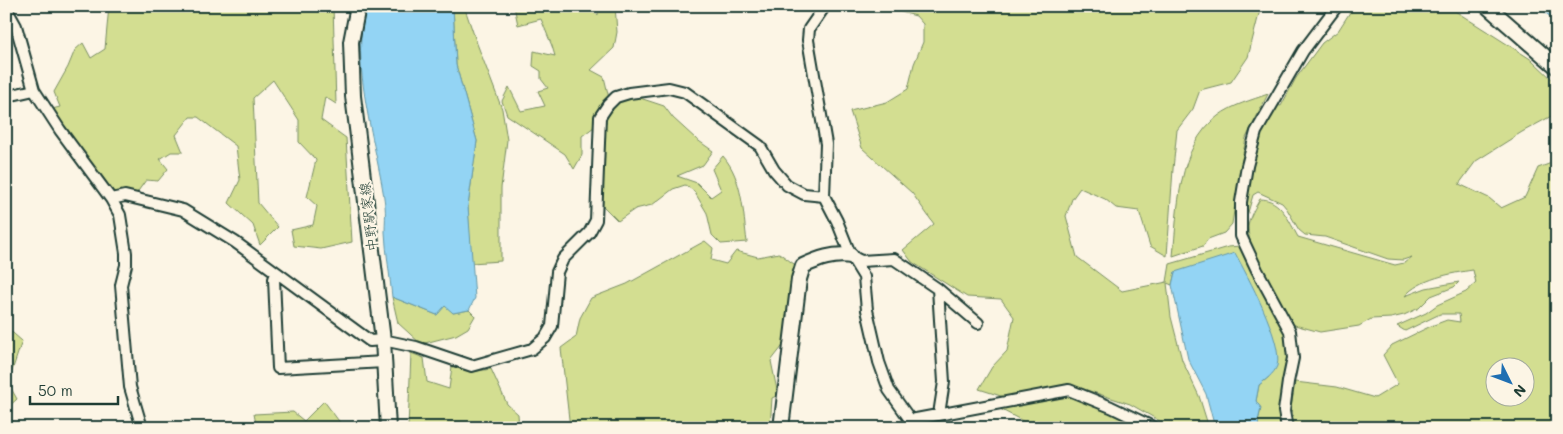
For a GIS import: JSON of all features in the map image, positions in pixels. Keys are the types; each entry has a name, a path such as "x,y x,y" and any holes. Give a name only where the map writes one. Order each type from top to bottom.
{"main road":[{"name":"中野駅家線","path":"358,6 351,42 353,96 383,340 388,428"},
{"path":"1487,6 1557,67"},
{"path":"781,428 799,279 803,266 818,259 843,255 851,256"}],"street":[{"path":"825,6 809,29 808,40 826,144 824,196 837,221 851,256 864,277 867,310 889,390 914,424 939,414 1069,390 1111,406 1155,428"},
{"path":"1287,428 1284,411 1293,358 1290,331 1241,236 1241,202 1247,166 1256,132 1303,51 1337,6"},
{"path":"6,8 16,26 34,90 60,130 111,199 120,215 126,253 126,265 121,285 130,387 142,428"},
{"path":"111,199 125,196 133,197 183,210 235,242 370,341 383,340 416,347 472,366 532,349 545,338 552,326 557,272 563,259 589,233 596,220 600,117 616,97 629,93 669,88 685,92 760,146 774,170 787,185 804,194 824,196"},
{"path":"7,97 34,90"},
{"path":"851,256 860,261 894,259 938,289 978,323"},
{"path":"276,273 274,279 278,368 384,362"},
{"path":"938,289 944,382 939,414"}],"green space":[{"path":"109,6 333,6 336,104 325,97 321,120 346,138 352,242 321,249 294,246 291,230 313,225 317,206 307,197 316,160 299,142 299,120 273,80 253,98 258,203 278,227 260,245 253,225 229,203 240,180 236,146 198,117 190,117 176,135 183,152 171,152 160,159 168,169 158,181 146,180 136,194 114,192 61,125 52,109 60,107 54,92 75,50 83,43 91,58 105,49"},
{"path":"453,6 464,6 502,109 507,140 501,188 501,261 471,263 468,206 477,141 456,65"},
{"path":"514,6 583,6 598,15 598,6 615,6 617,32 614,48 591,70 604,77 609,98 599,108 594,127 582,136 582,155 574,169 565,154 507,115 502,101 509,87 521,111 545,106 538,91 548,88 541,79 541,71 533,66 534,51 555,56 541,19 518,25"},
{"path":"899,6 1261,6 1248,57 1231,82 1200,90 1193,109 1177,130 1167,256 1150,246 1139,211 1116,208 1105,199 1080,188 1072,199 1066,216 1077,257 1122,291 1167,282 1170,264 1228,247 1241,246 1250,269 1284,331 1289,352 1279,414 1282,428 1259,428 1258,422 1261,408 1256,401 1259,385 1269,377 1175,272 1172,285 1167,283 1171,317 1182,360 1199,396 1209,428 1172,428 1130,404 1068,384 1007,398 979,389 992,367 1007,351 1014,317 1001,299 967,297 912,262 903,250 934,224 912,193 862,148 850,111 887,102 908,89 914,64 923,42 923,24 916,16 901,12"},
{"path":"1354,6 1431,6 1439,11 1455,11 1532,60 1555,82 1557,113 1476,161 1459,184 1489,198 1501,208 1525,197 1538,168 1557,161 1557,428 1295,428 1291,408 1295,382 1337,387 1375,398 1398,384 1383,355 1392,345 1447,320 1460,322 1459,314 1440,314 1405,331 1397,326 1466,292 1476,283 1473,270 1427,281 1411,290 1405,296 1426,288 1459,282 1454,287 1431,296 1419,308 1404,315 1371,319 1359,326 1320,332 1291,324 1258,263 1249,238 1249,220 1260,199 1274,203 1284,212 1298,237 1395,265 1404,263 1412,257 1403,260 1388,259 1325,237 1305,235 1299,230 1282,203 1258,192 1253,195 1247,216 1245,216 1249,171 1261,131 1277,105 1281,106 1296,78 1322,43 1338,31"},
{"path":"1268,94 1246,138 1232,224 1224,233 1208,239 1203,246 1173,256 1182,180 1194,144 1204,129 1218,116 1242,103"},
{"path":"634,96 664,106 673,118 696,139 713,151 703,165 677,176 697,183 711,197 721,190 712,169 723,156 730,165 741,197 747,242 721,244 712,235 707,213 694,191 685,185 673,189 652,205 635,209 618,221 602,205 603,141 607,118 611,109 616,104"},
{"path":"705,241 713,248 711,260 726,264 736,251 758,257 779,253 798,267 792,303 786,316 789,338 771,361 778,395 772,398 770,428 570,428 561,348 576,337 580,318 591,298 627,284"},
{"path":"392,297 437,315 445,305 453,313 469,310 475,316 468,328 456,335 421,344 398,323"},
{"path":"6,327 22,341 8,383 17,399 6,409"},
{"path":"411,353 424,358 427,382 449,389 452,366 471,372 491,369 507,404 518,414 519,428 408,428"},
{"path":"1073,395 1100,406 1140,428 1036,428 998,408"},
{"path":"324,401 344,428 230,428 256,424 254,414 293,412 304,421"}],"water":[{"path":"368,6 453,6 456,65 477,141 468,206 475,298 469,310 453,313 445,306 437,315 392,297 382,183 362,77 362,26"},
{"path":"1537,6 1557,6 1557,22"},
{"path":"1235,253 1263,309 1278,355 1276,369 1259,385 1256,401 1261,408 1258,421 1259,428 1215,428 1206,394 1188,359 1172,285 1175,272"}]}
